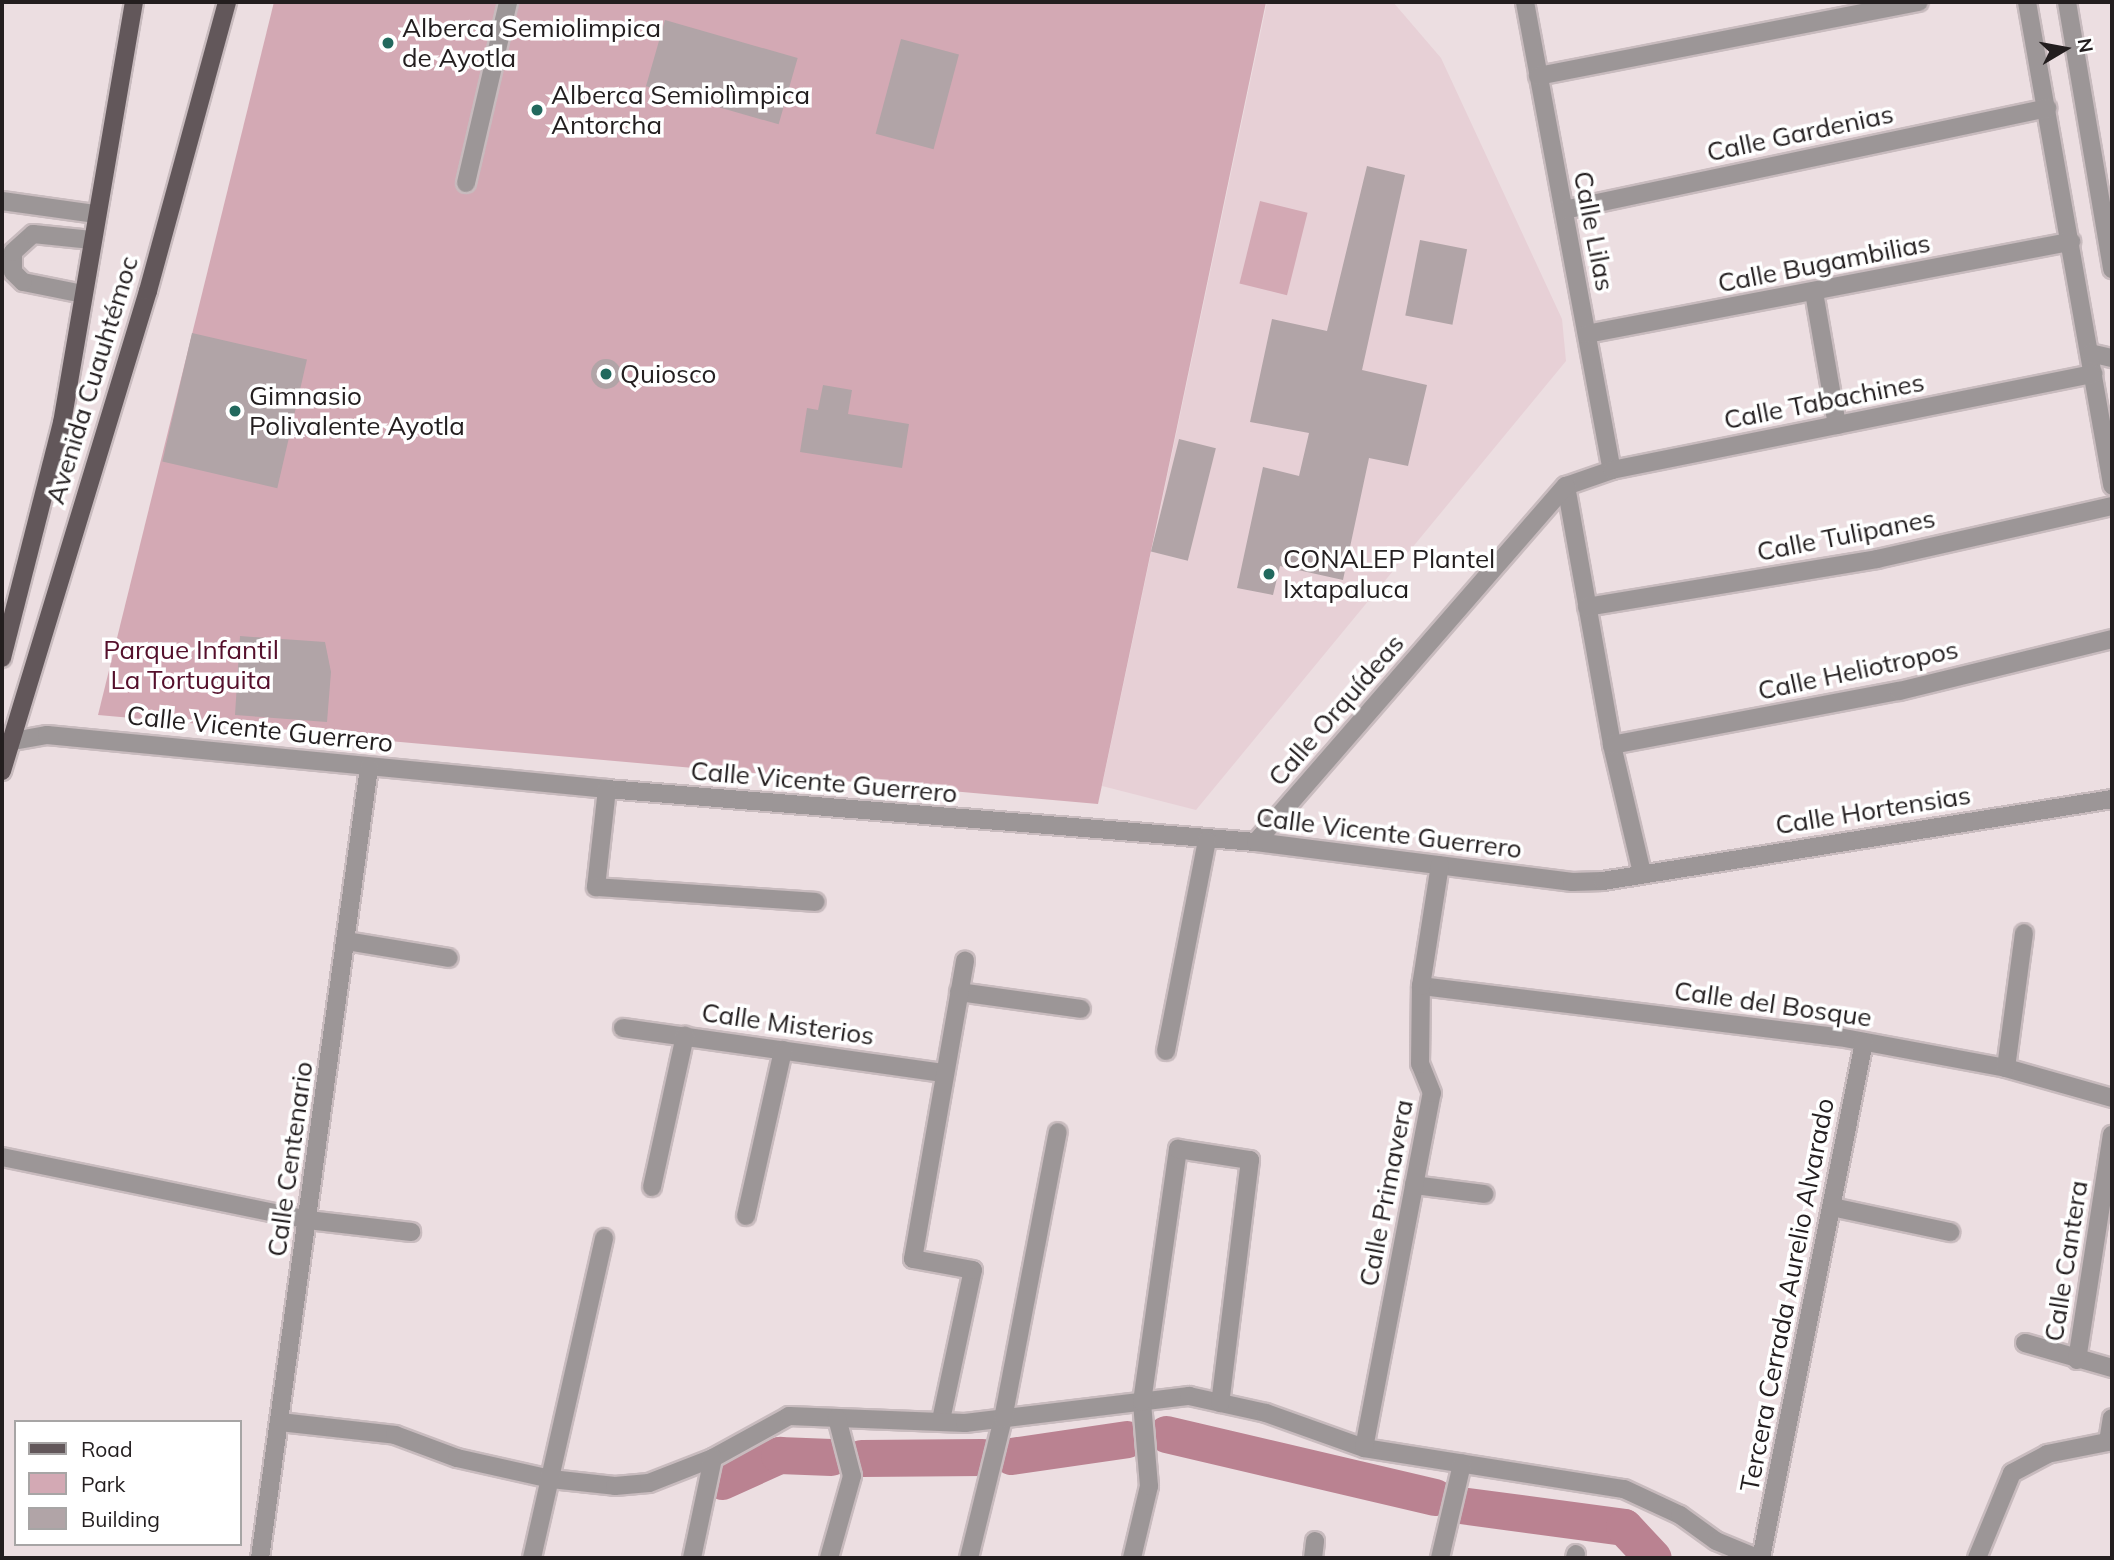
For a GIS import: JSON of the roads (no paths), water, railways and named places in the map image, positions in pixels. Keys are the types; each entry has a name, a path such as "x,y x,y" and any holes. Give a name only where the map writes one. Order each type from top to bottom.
{"main road":[{"path":"2,658 62,423 134,2"},
{"name":"Avenida Cuauhtémoc","path":"2,771 7,741 148,291 227,2"}],"street":[{"path":"466,183 508,2"},
{"name":"Calle Lilas","path":"1525,2 1612,470"},
{"path":"1538,75 1919,2"},
{"path":"2027,2 2112,486"},
{"path":"2067,2 2112,270"},
{"name":"Calle Gardenias","path":"1564,209 2047,108"},
{"path":"2,201 96,214"},
{"path":"83,294 23,282 13,272 13,252 33,234 92,240"},
{"name":"Calle Bugambilias","path":"1587,334 2071,242"},
{"path":"1814,292 1837,425"},
{"path":"2090,353 2112,358"},
{"name":"Calle Tabachines","path":"1566,486 1612,470 2094,374"},
{"path":"1566,486 1612,745 1642,873"},
{"name":"Calle Orquídeas","path":"1256,842 1566,486"},
{"name":"Calle Tulipanes","path":"1587,607 1877,559 2112,506"},
{"name":"Calle Heliotropos","path":"1612,745 1899,691 2112,639"},
{"name":"Calle Vicente Guerrero","path":"7,741 47,735 607,789 1207,842 1256,842 1572,882 1642,873"},
{"name":"Calle Centenario","path":"260,1558 348,941 369,767"},
{"path":"607,789 596,887 815,902"},
{"name":"Calle Hortensias","path":"1642,873 2112,799"},
{"path":"1166,1051 1207,842"},
{"name":"Calle Primavera","path":"1364,1448 1432,1093 1420,1064 1422,986 1440,865"},
{"path":"2006,1068 2024,933"},
{"path":"348,941 449,958"},
{"path":"941,1420 973,1270 913,1259 964,961"},
{"name":"Calle del Bosque","path":"1422,986 1864,1042 2006,1068 2112,1098"},
{"path":"959,992 1081,1009"},
{"name":"Calle Misterios","path":"623,1028 945,1073"},
{"path":"652,1187 685,1036"},
{"name":"Tercera Cerrada Aurelio Alvarado","path":"1759,1558 1864,1042"},
{"path":"746,1216 783,1050"},
{"path":"969,1558 1003,1419 1058,1132"},
{"name":"Calle Cantera","path":"2112,1135 2077,1360 2112,1368"},
{"path":"1132,1558 1149,1486 1142,1402 1178,1149 1250,1160 1220,1403"},
{"path":"2,1157 308,1220 411,1232"},
{"path":"1414,1185 1484,1194"},
{"path":"1832,1207 1950,1232"},
{"path":"532,1558 604,1238"},
{"path":"2025,1343 2077,1360"},
{"path":"280,1423 395,1435 457,1458 551,1479 615,1486 649,1483 713,1458 789,1416 1003,1419 1189,1396 1266,1413 1364,1448 1624,1489 1680,1515 1716,1541 1759,1558"},
{"path":"829,1558 852,1476 837,1418"},
{"path":"1977,1558 2012,1473 2047,1454 2110,1441 2112,1418"},
{"path":"692,1558 713,1458"},
{"path":"1440,1558 1462,1464"}],"waterway":[{"path":"1166,1434 1435,1497"},
{"path":"1011,1456 1127,1439"},
{"path":"722,1481 779,1455 831,1457"},
{"path":"861,1458 982,1457"},
{"path":"1460,1505 1624,1527 1653,1558"}],"place":[{"name":"Alberca Semiolimpica de Ayotla","path":"388,43"},
{"name":"Alberca Semiolìmpica Antorcha","path":"537,110"},
{"name":"Quiosco","path":"606,374"},
{"name":"Gimnasio Polivalente Ayotla","path":"235,411"},
{"name":"CONALEP Plantel Ixtapaluca","path":"1269,574"}],"park label":[{"name":"Parque Infantil La Tortuguita","path":"191,665"}]}
